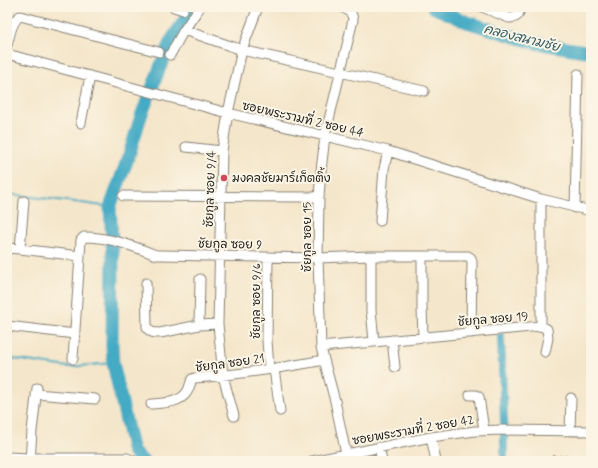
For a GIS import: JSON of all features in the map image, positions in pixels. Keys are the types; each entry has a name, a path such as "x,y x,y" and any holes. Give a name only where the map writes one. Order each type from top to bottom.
{"street":[{"path":"170,55 184,30 200,7"},
{"name":"ชัยกูล ซอย 9/4","path":"234,416 222,376 218,324 222,150 228,113 242,50 258,7"},
{"name":"ชัยกูล ซอย 15","path":"342,7 349,10 352,14 353,20 325,136 319,197 318,258 321,347 335,401 346,454"},
{"path":"482,7 509,18 514,18 517,16 520,13 520,7"},
{"path":"7,54 14,22 20,16 159,52"},
{"path":"184,30 242,50 424,91"},
{"name":"ซอยพระรามที่ 2 ซอย 44","path":"7,54 228,113 388,151 541,200 591,211"},
{"path":"575,208 578,74"},
{"path":"81,123 90,76"},
{"path":"186,147 222,150"},
{"path":"380,221 384,169 388,151"},
{"path":"123,196 319,197"},
{"name":"ชัยกูล ซอย 19","path":"321,347 542,326 541,200"},
{"path":"20,248 24,201"},
{"name":"ชัยกูล ซอย 9","path":"74,359 80,256 82,240 84,237 117,241 156,255 318,258 371,256 468,256 471,258 472,262 472,333"},
{"path":"7,248 20,248 80,256"},
{"path":"371,256 371,310 374,341"},
{"name":"ชัยกูล ซอย 9/6","path":"268,257 267,340 280,411"},
{"path":"422,257 423,338"},
{"path":"199,325 200,279"},
{"path":"146,283 147,327 149,331 160,333 199,325 218,324"},
{"path":"7,326 75,334"},
{"path":"542,326 547,329 548,333 545,352"},
{"path":"392,340 395,367"},
{"name":"ชัยกูล ซอย 21","path":"152,404 176,401 185,395 192,379 195,378 222,376 324,360"},
{"path":"30,459 37,391 95,399"},
{"path":"470,395 476,395 479,397 484,430"},
{"path":"570,398 570,431"},
{"name":"ซอยพระรามที่ 2 ซอย 42","path":"312,461 329,459 346,454 431,437 484,430 591,431"},
{"path":"431,437 436,461"},
{"path":"379,447 382,461"},
{"path":"7,457 30,459 129,460"}],"path":[{"path":"553,456 591,456"}],"waterway":[{"path":"143,461 133,452 113,363 113,258 110,207 128,158 141,116 170,42 193,7"},
{"name":"คลองสนามชัย","path":"433,7 467,22 535,43 591,52"},
{"path":"7,194 110,207"},
{"path":"501,337 504,461"},
{"path":"7,358 68,367 113,363"}],"place":[{"name":"มงคลชัยมาร์เก็ตติ้ง","path":"224,178"}]}
